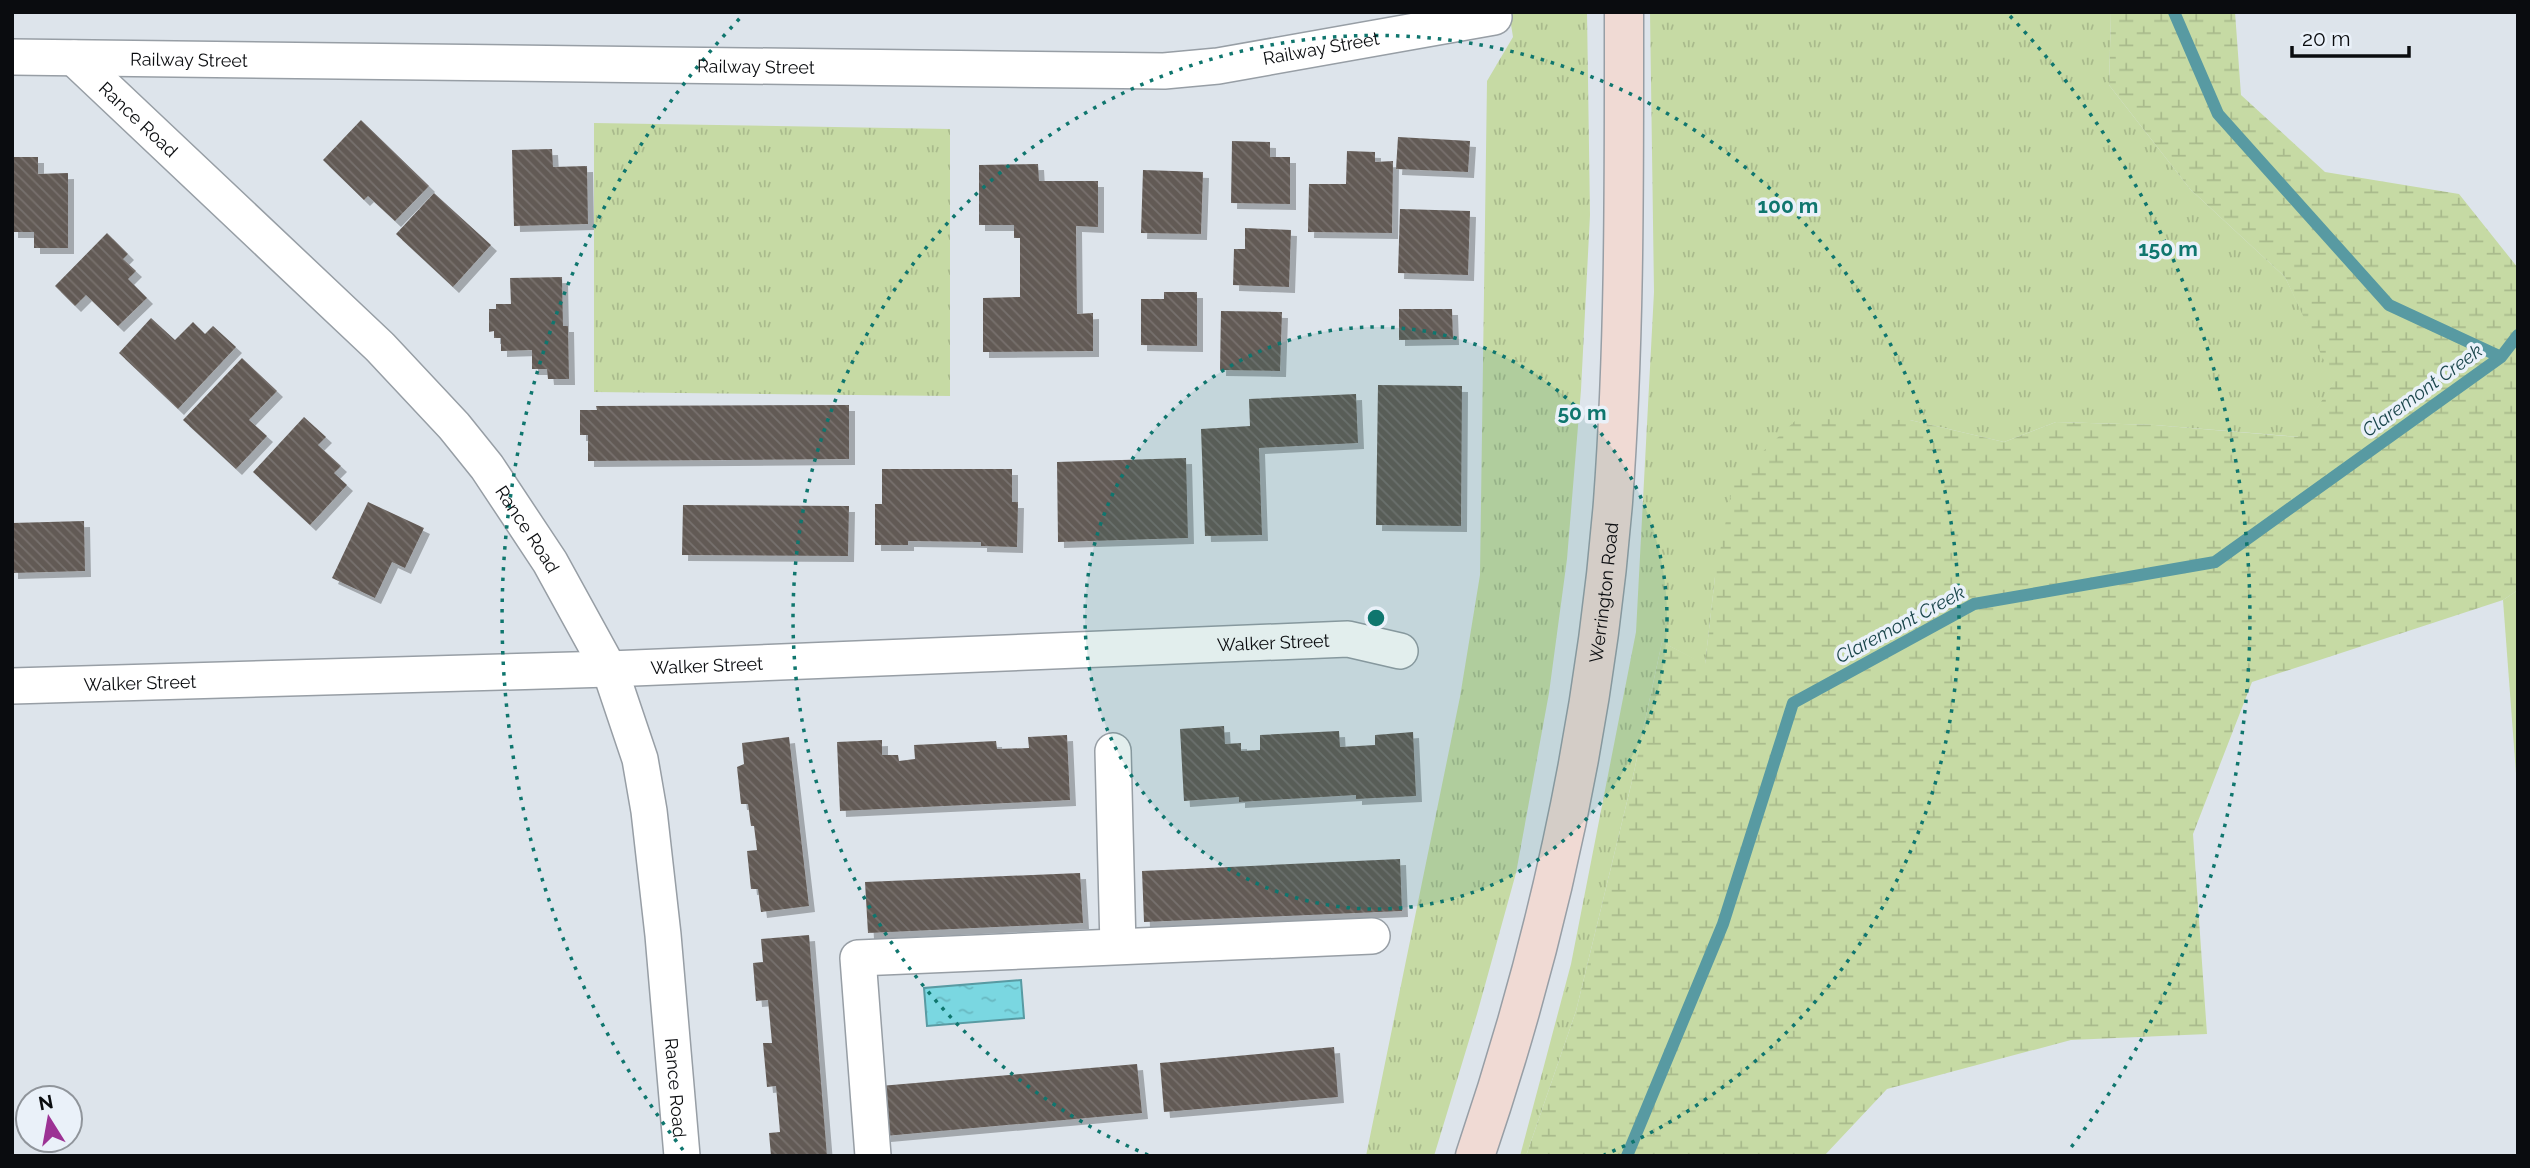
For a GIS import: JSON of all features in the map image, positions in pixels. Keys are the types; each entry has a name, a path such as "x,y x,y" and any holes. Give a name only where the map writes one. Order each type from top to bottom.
{"main road":[{"name":"Werrington Road","path":"1475,1156 1508,1054 1546,914 1583,741 1592,682 1613,501 1619,386 1623,276 1624,12"}],"street":[{"name":"Railway Street","path":"12,57 1178,71 1494,17"},
{"name":"Rance Road","path":"74,58 380,347 454,426 487,467 550,562 609,669 630,723 640,759 657,871 682,1156"},
{"name":"Walker Street","path":"12,686 609,669 1348,639 1400,651"},
{"path":"1113,751 1118,946"},
{"path":"873,1156 858,958 1372,936"}],"green space":[{"path":"1509,12 1587,12 1590,215 1581,390 1567,559 1549,693 1516,873 1434,1156 1366,1156 1460,697 1480,575 1487,81 1513,37"},
{"path":"1650,12 2111,12 2109,85 2190,189 2285,277 2335,381 2299,437 2155,425 2056,422 2004,442 1910,420 1715,577 1705,665 1662,642 1632,781 1576,1011 1526,1156 1520,1156 1571,964 1636,632 1654,292"},
{"path":"2111,12 2235,12 2241,95 2325,172 2459,194 2518,268 2518,590 2503,600 2252,682 2193,834 2207,1034 2071,1040 1887,1089 1824,1156 1526,1156 1576,1011 1632,781 1662,642 1705,664 1715,577 1734,479 1797,419 1910,420 2004,442 2056,422 2155,425 2298,437 2334,382 2285,277 2190,189 2109,85"},
{"path":"594,123 950,129 950,396 594,392"},
{"path":"2518,590 2518,800 2503,600"}],"water":[{"path":"1021,980 1024,1018 927,1026 924,988"}],"building":[{"path":"361,120 429,186 395,221 368,196 364,200 323,160"},
{"path":"1398,137 1470,141 1468,172 1396,169"},
{"path":"1232,141 1270,142 1270,157 1290,157 1290,204 1231,203"},
{"path":"552,149 553,167 587,166 588,224 514,226 512,150"},
{"path":"1347,151 1375,152 1375,162 1393,161 1392,233 1308,232 1309,184 1346,184"},
{"path":"12,157 38,157 38,174 68,173 68,248 34,248 34,232 12,232"},
{"path":"1038,164 1039,181 1098,181 1098,227 1076,226 1077,314 1093,313 1093,351 983,352 983,298 1020,297 1020,238 1014,238 1014,225 979,225 979,165"},
{"path":"1143,170 1203,172 1201,234 1141,233"},
{"path":"434,193 491,245 453,287 396,234"},
{"path":"1400,209 1470,211 1468,275 1398,273"},
{"path":"1245,228 1291,230 1289,287 1233,285 1234,249 1245,249"},
{"path":"107,233 128,254 123,259 136,271 128,279 147,298 118,326 86,295 75,306 55,286"},
{"path":"562,277 563,326 568,326 569,379 548,379 547,369 532,369 532,350 501,351 501,338 494,338 494,331 489,332 489,309 496,309 496,304 511,304 510,278"},
{"path":"1164,292 1197,292 1197,346 1141,345 1141,299 1164,299"},
{"path":"1399,309 1452,309 1453,339 1399,340"},
{"path":"1221,311 1282,312 1280,371 1220,370"},
{"path":"151,318 175,340 193,322 205,334 213,326 236,347 178,409 119,353"},
{"path":"242,358 277,391 249,420 267,436 236,469 183,420"},
{"path":"1378,385 1462,386 1461,526 1376,525"},
{"path":"1356,394 1358,443 1259,448 1262,535 1205,536 1201,429 1250,426 1249,399"},
{"path":"849,405 849,459 588,461 588,435 580,435 580,410 597,410 596,406"},
{"path":"304,417 326,437 318,445 341,466 334,473 347,485 310,525 253,472"},
{"path":"1186,458 1188,538 1058,542 1057,462"},
{"path":"882,469 1012,469 1012,502 1018,502 1017,547 981,546 981,542 908,541 908,545 875,545 875,504 882,504"},
{"path":"368,502 424,528 405,568 392,562 375,598 332,578"},
{"path":"683,505 849,506 848,556 682,555"},
{"path":"84,521 85,571 12,573 12,523"},
{"path":"1224,726 1225,744 1241,743 1241,751 1260,750 1260,735 1339,731 1340,747 1375,745 1375,735 1413,732 1416,796 1356,799 1356,795 1239,802 1239,797 1184,801 1180,729"},
{"path":"1067,735 1070,800 840,811 837,742 882,740 882,755 898,755 899,761 915,759 914,745 996,741 997,749 1029,748 1028,737"},
{"path":"789,737 809,906 761,912 758,889 751,889 747,851 757,850 754,826 751,826 748,804 741,804 737,767 744,764 742,743"},
{"path":"1400,859 1402,911 1144,922 1142,871"},
{"path":"1080,873 1083,923 868,933 865,882"},
{"path":"809,935 827,1156 771,1156 769,1133 780,1132 776,1086 767,1087 763,1043 772,1043 768,1000 756,1001 753,963 763,962 761,939"},
{"path":"1334,1047 1338,1097 1164,1112 1160,1063"},
{"path":"1137,1064 1142,1113 885,1136 880,1086"}],"waterway":[{"path":"2174,12 2218,114 2389,305 2501,357"},
{"name":"Claremont Creek","path":"1627,1156 1723,924 1793,703 1974,604 2215,562 2501,357 2518,335"}]}
